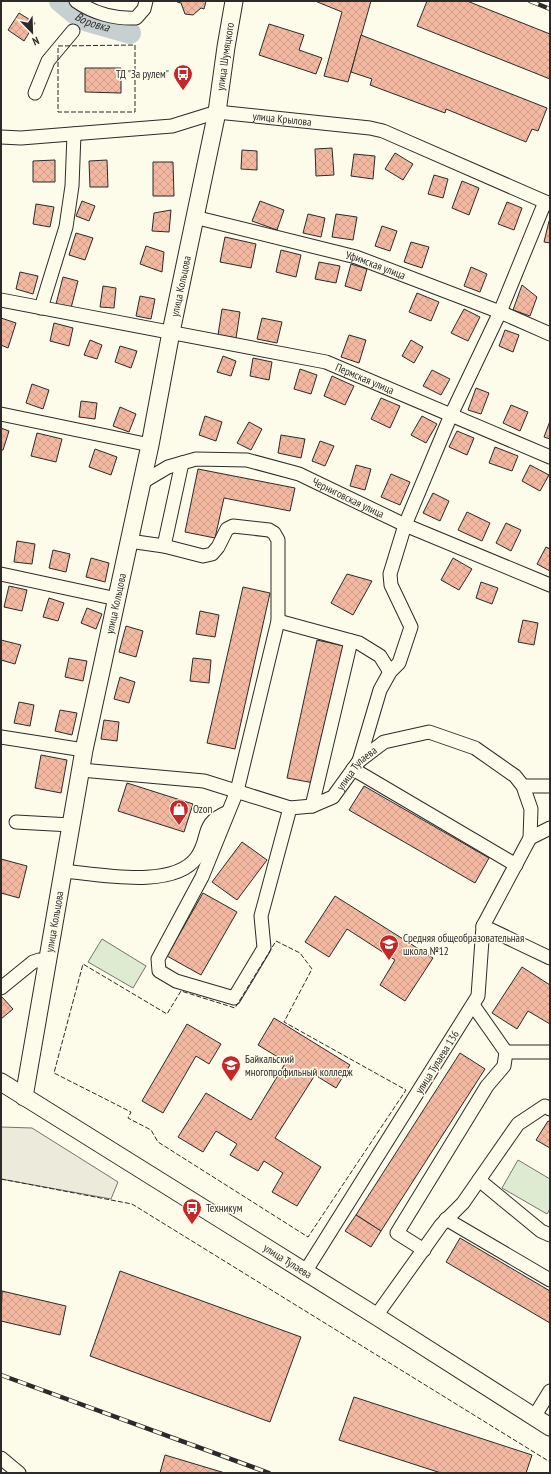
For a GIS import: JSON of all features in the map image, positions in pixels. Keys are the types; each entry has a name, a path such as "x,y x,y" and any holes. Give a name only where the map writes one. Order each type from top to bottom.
{"main road":[{"name":"улица Шумяцкого","path":"217,112 234,1"},
{"name":"улица Кольцова","path":"24,1097 84,750 150,445 194,217 217,112"},
{"name":"улица Тулаева","path":"1,1082 376,1316 550,1427"}],"street":[{"path":"76,1 85,7 111,16 136,18 144,9 146,1"},
{"path":"35,93 48,61 73,31"},
{"name":"улица Крылова","path":"1,137 21,138 172,126 217,112 370,128 383,131 548,203"},
{"path":"42,308 66,227 72,186 74,134"},
{"path":"516,865 356,765 380,690 390,672 399,663 411,627 391,585 390,574 405,524 451,415 500,312 548,203"},
{"name":"Уфимская улица","path":"194,217 356,257 500,312 550,334"},
{"name":"Пермская улица","path":"1,300 326,362 550,457"},
{"path":"1,414 150,445"},
{"name":"Черниговская улица","path":"141,483 168,467 196,459 247,460 299,474 405,524 550,585"},
{"path":"164,546 182,463"},
{"path":"129,541 164,546 203,556 212,554 218,547 227,529 233,526 269,530 274,533 278,540 278,622 237,792 202,877 158,959 157,966 159,971 176,981 234,998 264,948 261,916 290,808"},
{"path":"1,574 117,599"},
{"path":"278,622 359,643 380,656 390,672"},
{"path":"312,806 351,640"},
{"name":"улица Тулаева","path":"81,770 204,781 290,808 312,806 333,797 356,765 384,742 429,732 475,748 515,776 523,786 531,809 530,838"},
{"path":"1,737 84,750"},
{"path":"523,786 550,786"},
{"path":"63,871 142,878 170,874 188,867 198,856 208,826 216,817 228,812"},
{"path":"16,822 71,825"},
{"path":"530,838 550,828"},
{"name":"улица Тулаева 136","path":"305,1272 478,996 483,926 530,838"},
{"path":"483,926 550,958"},
{"path":"1,988 32,962 39,960 48,962"},
{"path":"424,1250 397,1233 487,1086 504,1066 506,1052 473,1005"},
{"path":"506,1052 550,1052"},
{"path":"376,1316 446,1220 463,1203 518,1124 545,1106 550,1109"},
{"path":"479,1180 540,1231 550,1235"},
{"path":"446,1220 550,1280"},
{"path":"534,1417 550,1391"},
{"path":"1,1458 19,1473"}],"green space":[{"path":"102,939 146,966 133,988 88,962"},
{"path":"518,1160 550,1179 550,1209 547,1214 502,1188"}],"shaded area":[{"path":"1,1127 32,1128 118,1182 111,1199 1,1179"}],"building":[{"path":"177,1 206,1 204,9 201,8 193,15 185,14 181,3"},
{"path":"315,1 371,1 348,82 324,76 342,12"},
{"path":"427,1 467,1 550,34 550,79 417,26"},
{"path":"19,13 35,23 24,41 8,30"},
{"path":"269,24 304,35 299,50 322,58 316,74 259,55"},
{"path":"361,35 547,108 538,131 532,129 526,142 446,109 445,113 370,85 372,79 351,72"},
{"path":"85,68 121,68 121,93 85,92"},
{"path":"332,148 334,175 316,176 315,149"},
{"path":"242,150 257,151 257,170 241,169"},
{"path":"395,153 413,164 403,180 385,169"},
{"path":"354,154 375,156 373,179 351,176"},
{"path":"55,160 55,182 33,182 33,161"},
{"path":"107,160 108,187 90,187 89,161"},
{"path":"153,162 173,162 174,196 153,196"},
{"path":"434,175 448,179 443,198 428,194"},
{"path":"462,181 479,188 469,215 452,208"},
{"path":"82,201 95,206 89,221 76,216"},
{"path":"260,201 284,210 277,230 252,221"},
{"path":"507,202 522,208 514,230 498,224"},
{"path":"36,204 54,207 50,227 33,224"},
{"path":"171,210 169,232 152,231 154,213"},
{"path":"308,214 325,218 321,237 303,233"},
{"path":"336,214 357,217 353,240 332,237"},
{"path":"550,221 550,243 544,242"},
{"path":"382,226 397,231 390,251 375,246"},
{"path":"76,233 93,238 85,260 69,255"},
{"path":"225,237 256,244 251,268 220,262"},
{"path":"411,242 429,247 422,268 404,262"},
{"path":"146,246 164,252 162,272 140,264"},
{"path":"281,250 301,255 296,277 276,272"},
{"path":"319,262 340,266 336,283 315,279"},
{"path":"351,264 367,269 361,291 345,286"},
{"path":"471,267 487,274 480,292 464,286"},
{"path":"20,272 38,276 33,294 16,289"},
{"path":"63,277 78,281 71,308 56,304"},
{"path":"522,285 537,297 530,316 513,310"},
{"path":"103,286 116,288 114,308 100,307"},
{"path":"417,293 439,302 431,321 409,312"},
{"path":"140,296 155,299 151,319 136,316"},
{"path":"222,309 240,312 236,338 218,335"},
{"path":"464,309 480,317 468,341 451,333"},
{"path":"1,318 16,323 8,348 1,345"},
{"path":"262,318 282,322 277,343 257,339"},
{"path":"54,323 73,328 69,346 50,341"},
{"path":"505,330 519,335 513,352 499,346"},
{"path":"349,335 366,340 359,363 341,357"},
{"path":"90,340 102,345 97,359 84,355"},
{"path":"411,340 423,347 414,363 402,356"},
{"path":"120,346 137,351 131,368 115,362"},
{"path":"223,356 236,361 231,376 217,372"},
{"path":"253,358 272,362 269,380 250,376"},
{"path":"300,369 317,375 311,394 294,389"},
{"path":"432,370 450,379 441,395 423,386"},
{"path":"332,376 354,386 345,405 324,396"},
{"path":"32,384 49,390 43,409 26,403"},
{"path":"476,388 489,393 481,414 468,410"},
{"path":"381,398 400,406 390,428 371,419"},
{"path":"81,401 97,403 95,419 79,417"},
{"path":"511,405 528,412 520,431 503,423"},
{"path":"120,407 136,414 129,432 113,426"},
{"path":"205,416 222,422 216,441 199,435"},
{"path":"422,416 437,424 426,443 411,435"},
{"path":"550,421 550,439 544,437"},
{"path":"249,422 262,429 251,450 237,443"},
{"path":"1,428 9,431 3,450 1,450"},
{"path":"457,431 474,438 467,455 449,447"},
{"path":"37,433 62,439 56,462 31,456"},
{"path":"281,435 305,439 301,458 278,453"},
{"path":"320,441 334,446 325,466 312,461"},
{"path":"495,447 518,456 512,471 489,463"},
{"path":"95,449 117,457 111,475 89,467"},
{"path":"356,465 371,469 365,490 350,486"},
{"path":"530,465 549,475 540,491 522,481"},
{"path":"198,469 295,488 290,511 224,498 215,538 185,532"},
{"path":"391,474 410,482 400,505 381,497"},
{"path":"433,493 449,501 440,521 423,513"},
{"path":"467,512 490,523 482,541 458,530"},
{"path":"506,523 521,530 511,551 496,543"},
{"path":"17,541 35,544 32,564 14,562"},
{"path":"546,547 550,549 550,571 537,564"},
{"path":"53,550 70,554 66,572 49,568"},
{"path":"91,558 109,563 105,582 86,577"},
{"path":"453,558 472,569 459,590 441,580"},
{"path":"347,574 372,581 353,615 331,603"},
{"path":"481,582 498,588 492,604 476,598"},
{"path":"9,586 27,590 22,611 4,607"},
{"path":"243,587 270,593 235,749 207,743"},
{"path":"49,598 64,603 58,621 43,617"},
{"path":"87,608 102,614 96,629 81,623"},
{"path":"200,611 219,615 215,637 196,634"},
{"path":"523,620 538,623 534,645 518,642"},
{"path":"126,626 143,631 136,657 119,652"},
{"path":"1,640 21,645 15,664 1,660"},
{"path":"317,640 344,646 314,783 287,778"},
{"path":"69,658 87,661 83,681 65,677"},
{"path":"193,658 211,660 209,683 190,681"},
{"path":"120,677 135,682 129,703 114,699"},
{"path":"19,702 34,705 30,726 14,723"},
{"path":"60,710 77,713 72,735 55,731"},
{"path":"104,720 119,722 117,741 101,739"},
{"path":"41,755 67,760 61,793 35,788"},
{"path":"127,783 193,804 184,832 118,811"},
{"path":"364,786 489,858 475,883 349,810"},
{"path":"242,842 267,860 237,900 212,882"},
{"path":"1,859 27,866 19,898 1,893"},
{"path":"203,893 237,912 201,975 167,956"},
{"path":"335,896 433,958 405,1001 380,985 395,960 347,929 329,957 305,942"},
{"path":"522,967 550,985 550,1024 528,1011 517,1029 492,1013"},
{"path":"2,997 13,1009 1,1019 1,999"},
{"path":"274,1018 350,1065 336,1088 315,1075 275,1138 321,1167 297,1206 272,1192 283,1173 264,1161 258,1171 230,1155 237,1144 216,1131 203,1152 178,1137 206,1093 251,1120 286,1062 258,1045"},
{"path":"187,1024 221,1044 209,1064 196,1056 163,1113 142,1101"},
{"path":"460,1053 485,1069 381,1231 356,1215"},
{"path":"548,1121 550,1122 550,1148 536,1140"},
{"path":"356,1215 381,1231 371,1247 345,1231"},
{"path":"460,1238 550,1291 550,1323 446,1262"},
{"path":"120,1271 301,1337 270,1422 90,1356"},
{"path":"2,1291 66,1306 60,1335 1,1321"},
{"path":"354,1397 532,1455 526,1473 441,1473 339,1440"},
{"path":"165,1455 225,1473 160,1473"}],"waterway":[{"name":"Воровка","path":"60,1 77,15 88,21 130,33"}],"railway":[{"path":"530,1 550,9"},
{"path":"1,1375 269,1473"}],"fence":[{"path":"135,45 135,112 58,112 58,46 135,45"},
{"path":"276,941 300,953 312,969 284,1022 406,1090 308,1237 158,1142 151,1130 128,1118 131,1112 54,1073 83,964 167,1014 181,991 235,1008 276,941"},
{"path":"1,1179 132,1204 550,1462"}],"place":[{"name":"ТД \"За рулем\"","path":"183,91"},
{"name":"Ozon","path":"179,826"},
{"name":"Средняя общеобразовательная школа №12","path":"389,961"},
{"name":"Байкальский многопрофильный колледж","path":"231,1082"},
{"name":"Техникум","path":"192,1225"}]}
